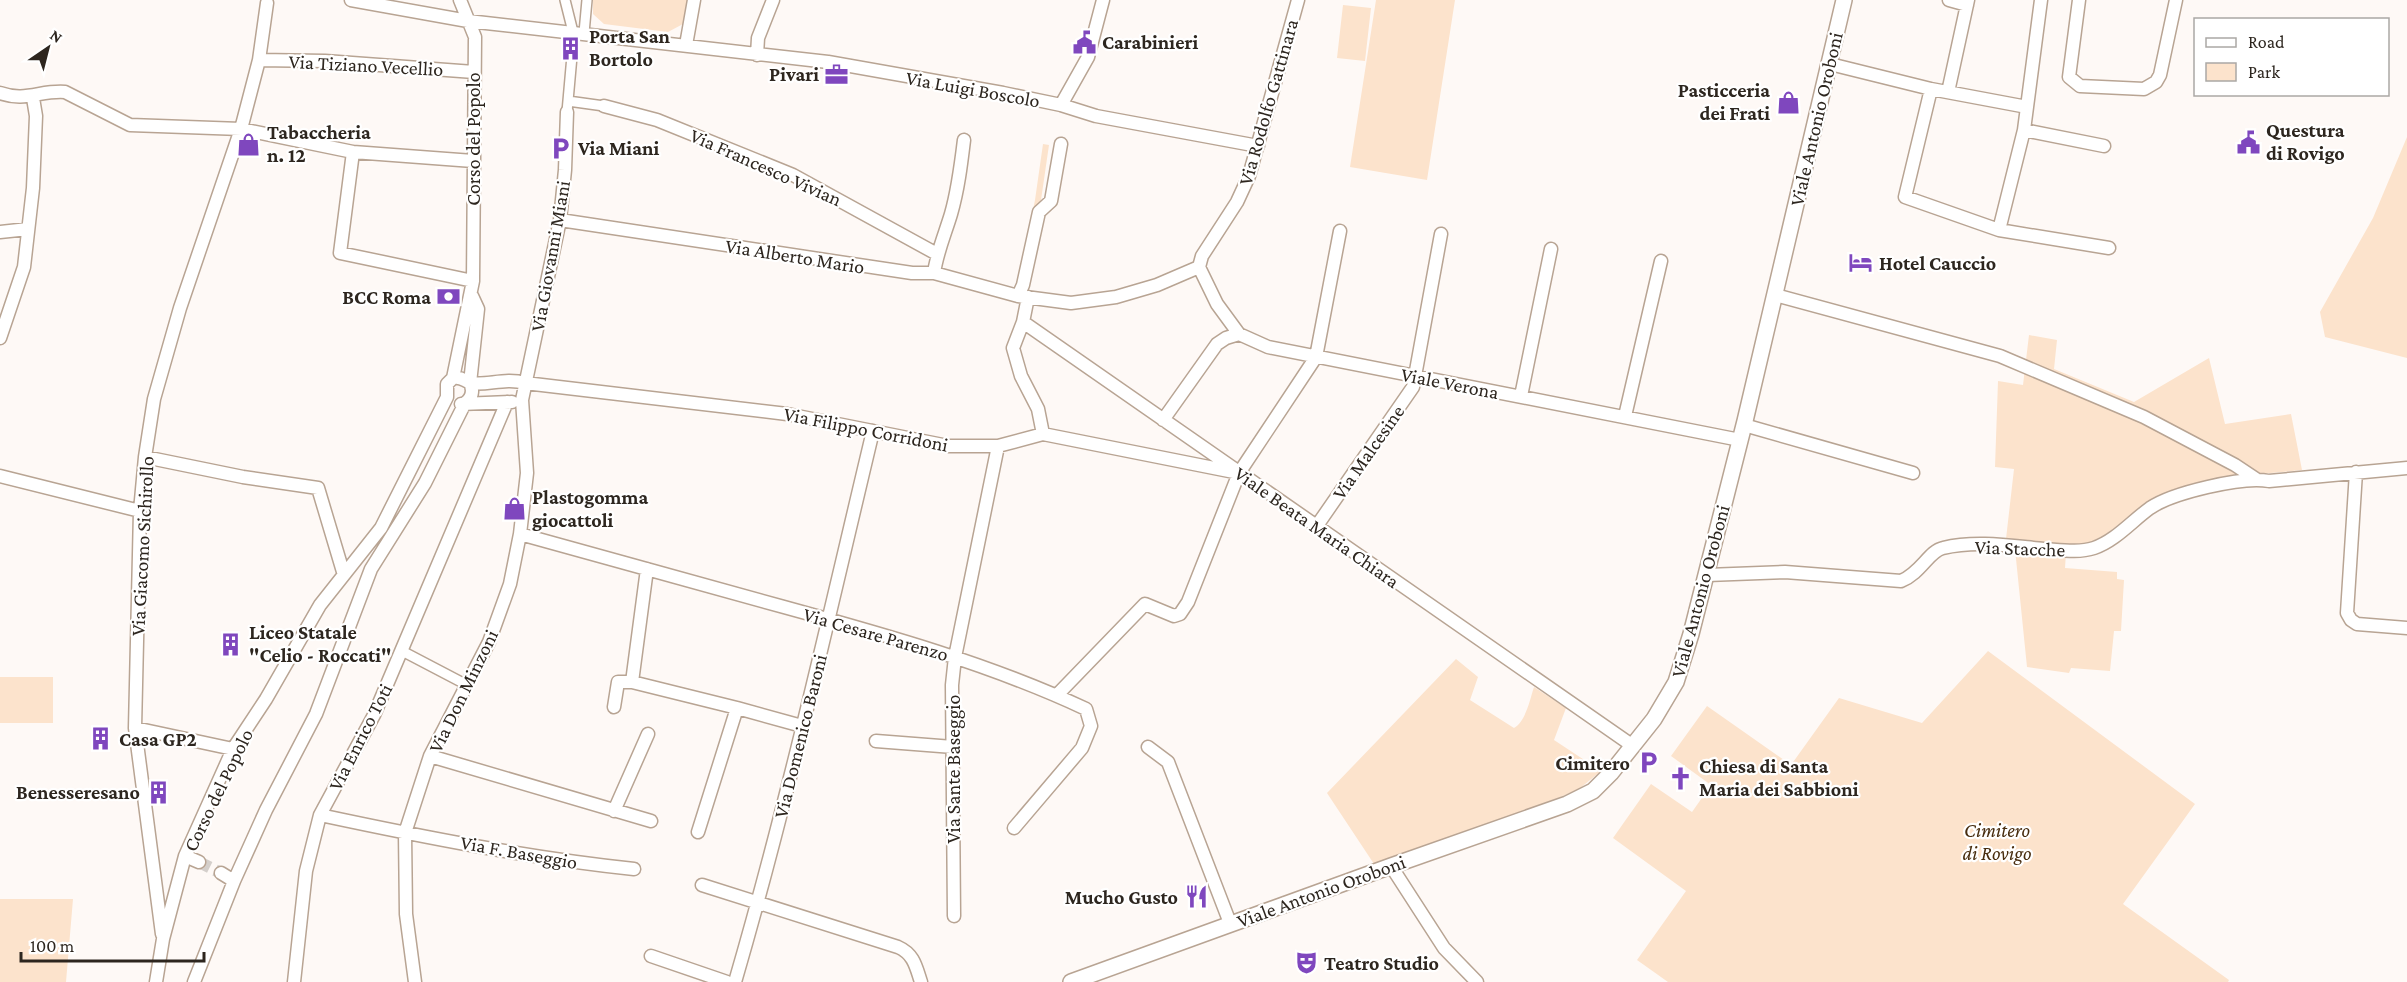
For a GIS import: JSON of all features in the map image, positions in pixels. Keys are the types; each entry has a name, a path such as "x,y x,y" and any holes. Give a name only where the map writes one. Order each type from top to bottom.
{"street":[{"name":"Via Luigi Boscolo","path":"351,0 468,21 828,62 1061,105 1096,116 1258,146"},
{"name":"Corso del Popolo","path":"156,982 163,939 185,856 233,750 266,699 320,605 381,528 447,398 445,389 453,378 464,336 466,309 472,296 473,281 475,37 460,0"},
{"path":"565,0 577,35"},
{"path":"577,35 587,0"},
{"path":"686,45 694,0"},
{"path":"757,55 758,38 773,0"},
{"path":"1061,105 1088,57 1103,0"},
{"name":"Via Rodolfo Gattinara","path":"1199,267 1202,256 1237,202 1249,176 1298,0"},
{"name":"Viale Antonio Oroboni","path":"1071,982 1581,798 1593,791 1611,773 1633,746 1668,699 1676,682 1707,575 1845,0"},
{"path":"1948,92 1967,2 1949,0"},
{"path":"1999,230 2024,130 2041,0"},
{"path":"2079,0 2069,76 2080,86 2144,89 2156,82 2160,75 2176,0"},
{"name":"Via Giacomo Sichirollo","path":"163,939 135,728 140,511 145,457 154,399 180,308 242,129 259,60 267,3"},
{"name":"Via Giovanni Miani","path":"522,400 560,220 572,56"},
{"name":"Via Tiziano Vecellio","path":"259,60 325,61 474,72"},
{"path":"1830,64 1931,89 2027,107"},
{"path":"1931,89 1905,197 1999,230 2109,248"},
{"path":"0,93 33,98 53,91 65,92 130,125 242,129 353,152 473,161"},
{"path":"0,338 24,267 33,188 36,117 33,98"},
{"name":"Via Francesco Vivian","path":"568,106 604,106 657,120 793,175 937,254"},
{"path":"2024,130 2104,146"},
{"path":"934,273 937,254 960,177 964,140"},
{"path":"1043,434 1038,409 1021,376 1013,348 1023,322 1023,285 1038,212 1051,201 1060,144"},
{"path":"353,152 340,253 473,281"},
{"name":"Via Alberto Mario","path":"560,220 912,273 934,273 1023,296"},
{"path":"0,232 28,229"},
{"path":"1057,695 1145,604 1174,616 1180,614 1188,602 1239,473 1316,357 1340,231"},
{"name":"Via Malcesine","path":"1316,527 1413,387 1441,234"},
{"path":"1521,396 1551,249"},
{"path":"1626,416 1661,261"},
{"path":"1023,296 1071,303 1116,297 1157,285 1199,267"},
{"name":"Viale Verona","path":"1199,267 1217,304 1239,334 1268,347 1740,440"},
{"path":"1775,295 2000,356 2144,417 2235,465 2256,479"},
{"name":"Corso del Popolo","path":"194,982 234,881 266,810 316,714 371,569 425,483 465,403 472,394 470,383 478,309 472,296"},
{"name":"Viale Beata Maria Chiara","path":"1023,322 1633,746"},
{"path":"1162,420 1218,344 1226,338 1239,334"},
{"path":"453,378 462,378 470,383"},
{"name":"Via Filippo Corridoni","path":"470,383 514,380 776,412 948,446 998,446 1043,434 1239,473"},
{"path":"447,398 457,404 522,400"},
{"name":"Via Don Minzoni","path":"415,982 406,914 405,833 430,756 489,642 510,584 520,534 527,473 522,400"},
{"name":"Via Enrico Toti","path":"294,982 306,871 320,815 374,715 507,402"},
{"path":"1744,425 1913,473"},
{"name":"Via Domenico Baroni","path":"735,982 802,726 873,431"},
{"name":"Via Sante Baseggio","path":"954,916 952,685 955,657 998,446"},
{"path":"145,457 243,477 318,488 344,575"},
{"name":"Via Stacche","path":"1707,575 1785,572 1901,581 1917,572 1927,559 1941,548 1987,544 2066,550 2093,549 2105,543 2151,507 2168,498 2256,479 2269,481 2407,468"},
{"path":"2356,472 2347,613 2357,624 2407,628"},
{"path":"0,476 140,511"},
{"name":"Via Cesare Parenzo","path":"520,534 828,619 955,657 1057,695 1086,709 1091,726 1083,748 1014,828"},
{"path":"632,682 647,569"},
{"path":"402,651 467,685"},
{"path":"614,707 618,682 632,682 802,726"},
{"path":"698,832 737,708"},
{"path":"135,728 233,750"},
{"path":"614,811 648,734"},
{"path":"876,741 953,747"},
{"path":"1148,747 1168,762 1230,923"},
{"path":"430,756 651,820"},
{"name":"Via F. Baseggio","path":"320,815 405,833 587,864 634,869"},
{"path":"185,856 199,862"},
{"path":"1391,866 1444,948 1477,982"},
{"path":"221,873 234,881"},
{"path":"702,885 758,901 907,951 913,957 921,982"},
{"path":"651,956 727,982"}],"green space":[{"path":"593,0 688,0 683,24 668,32 604,24 593,14"},
{"path":"1376,0 1455,0 1427,180 1350,167"},
{"path":"1343,5 1371,8 1365,61 1337,58"},
{"path":"2407,137 2407,358 2325,337 2320,312 2373,218"},
{"path":"1043,144 1049,145 1041,200 1035,208 1019,280 1035,200"},
{"path":"2029,335 2057,340 2054,369 2134,402 2209,358 2225,424 2291,414 2302,470 2221,478 2175,490 2153,499 2109,532 2084,544 2050,545 2006,539 2014,469 1995,467 1998,381 2023,385"},
{"path":"2015,549 2066,553 2065,568 2117,572 2117,579 2124,580 2121,631 2114,631 2110,671 2071,668 2069,673 2027,667"},
{"name":"Cimitero di Rovigo","path":"1988,651 2195,804 2123,904 2229,980 2228,982 1668,982 1637,960 1686,891 1613,838 1651,784 1692,812 1711,785 1671,756 1707,706 1791,765 1839,698 1922,723"},
{"path":"1456,659 1478,677 1470,700 1514,728 1525,715 1534,687 1566,708 1554,740 1601,771 1579,789 1558,798 1374,864 1327,793"},
{"path":"0,677 53,677 53,723 0,723"},
{"path":"0,899 73,899 66,982 0,982"}],"tunnel":[{"path":"199,862 221,873"}],"place":[{"name":"Carabinieri","path":"1084,42"},
{"name":"Porta San Bortolo","path":"571,48"},
{"name":"Pivari","path":"837,74"},
{"name":"Pasticceria dei Frati","path":"1788,102"},
{"name":"Questura di Rovigo","path":"2248,142"},
{"name":"Tabaccheria n. 12","path":"249,144"},
{"name":"Via Miani","path":"560,148"},
{"name":"Hotel Cauccio","path":"1861,263"},
{"name":"BCC Roma","path":"449,297"},
{"name":"Plastogomma giocattoli","path":"514,509"},
{"name":"Liceo Statale \"Celio - Roccati\"","path":"231,644"},
{"name":"Casa GP2","path":"101,739"},
{"name":"Cimitero","path":"1648,763"},
{"name":"Chiesa di Santa Maria dei Sabbioni","path":"1681,778"},
{"name":"Benesseresano","path":"158,792"},
{"name":"Mucho Gusto","path":"1196,897"},
{"name":"Teatro Studio","path":"1306,963"}]}
